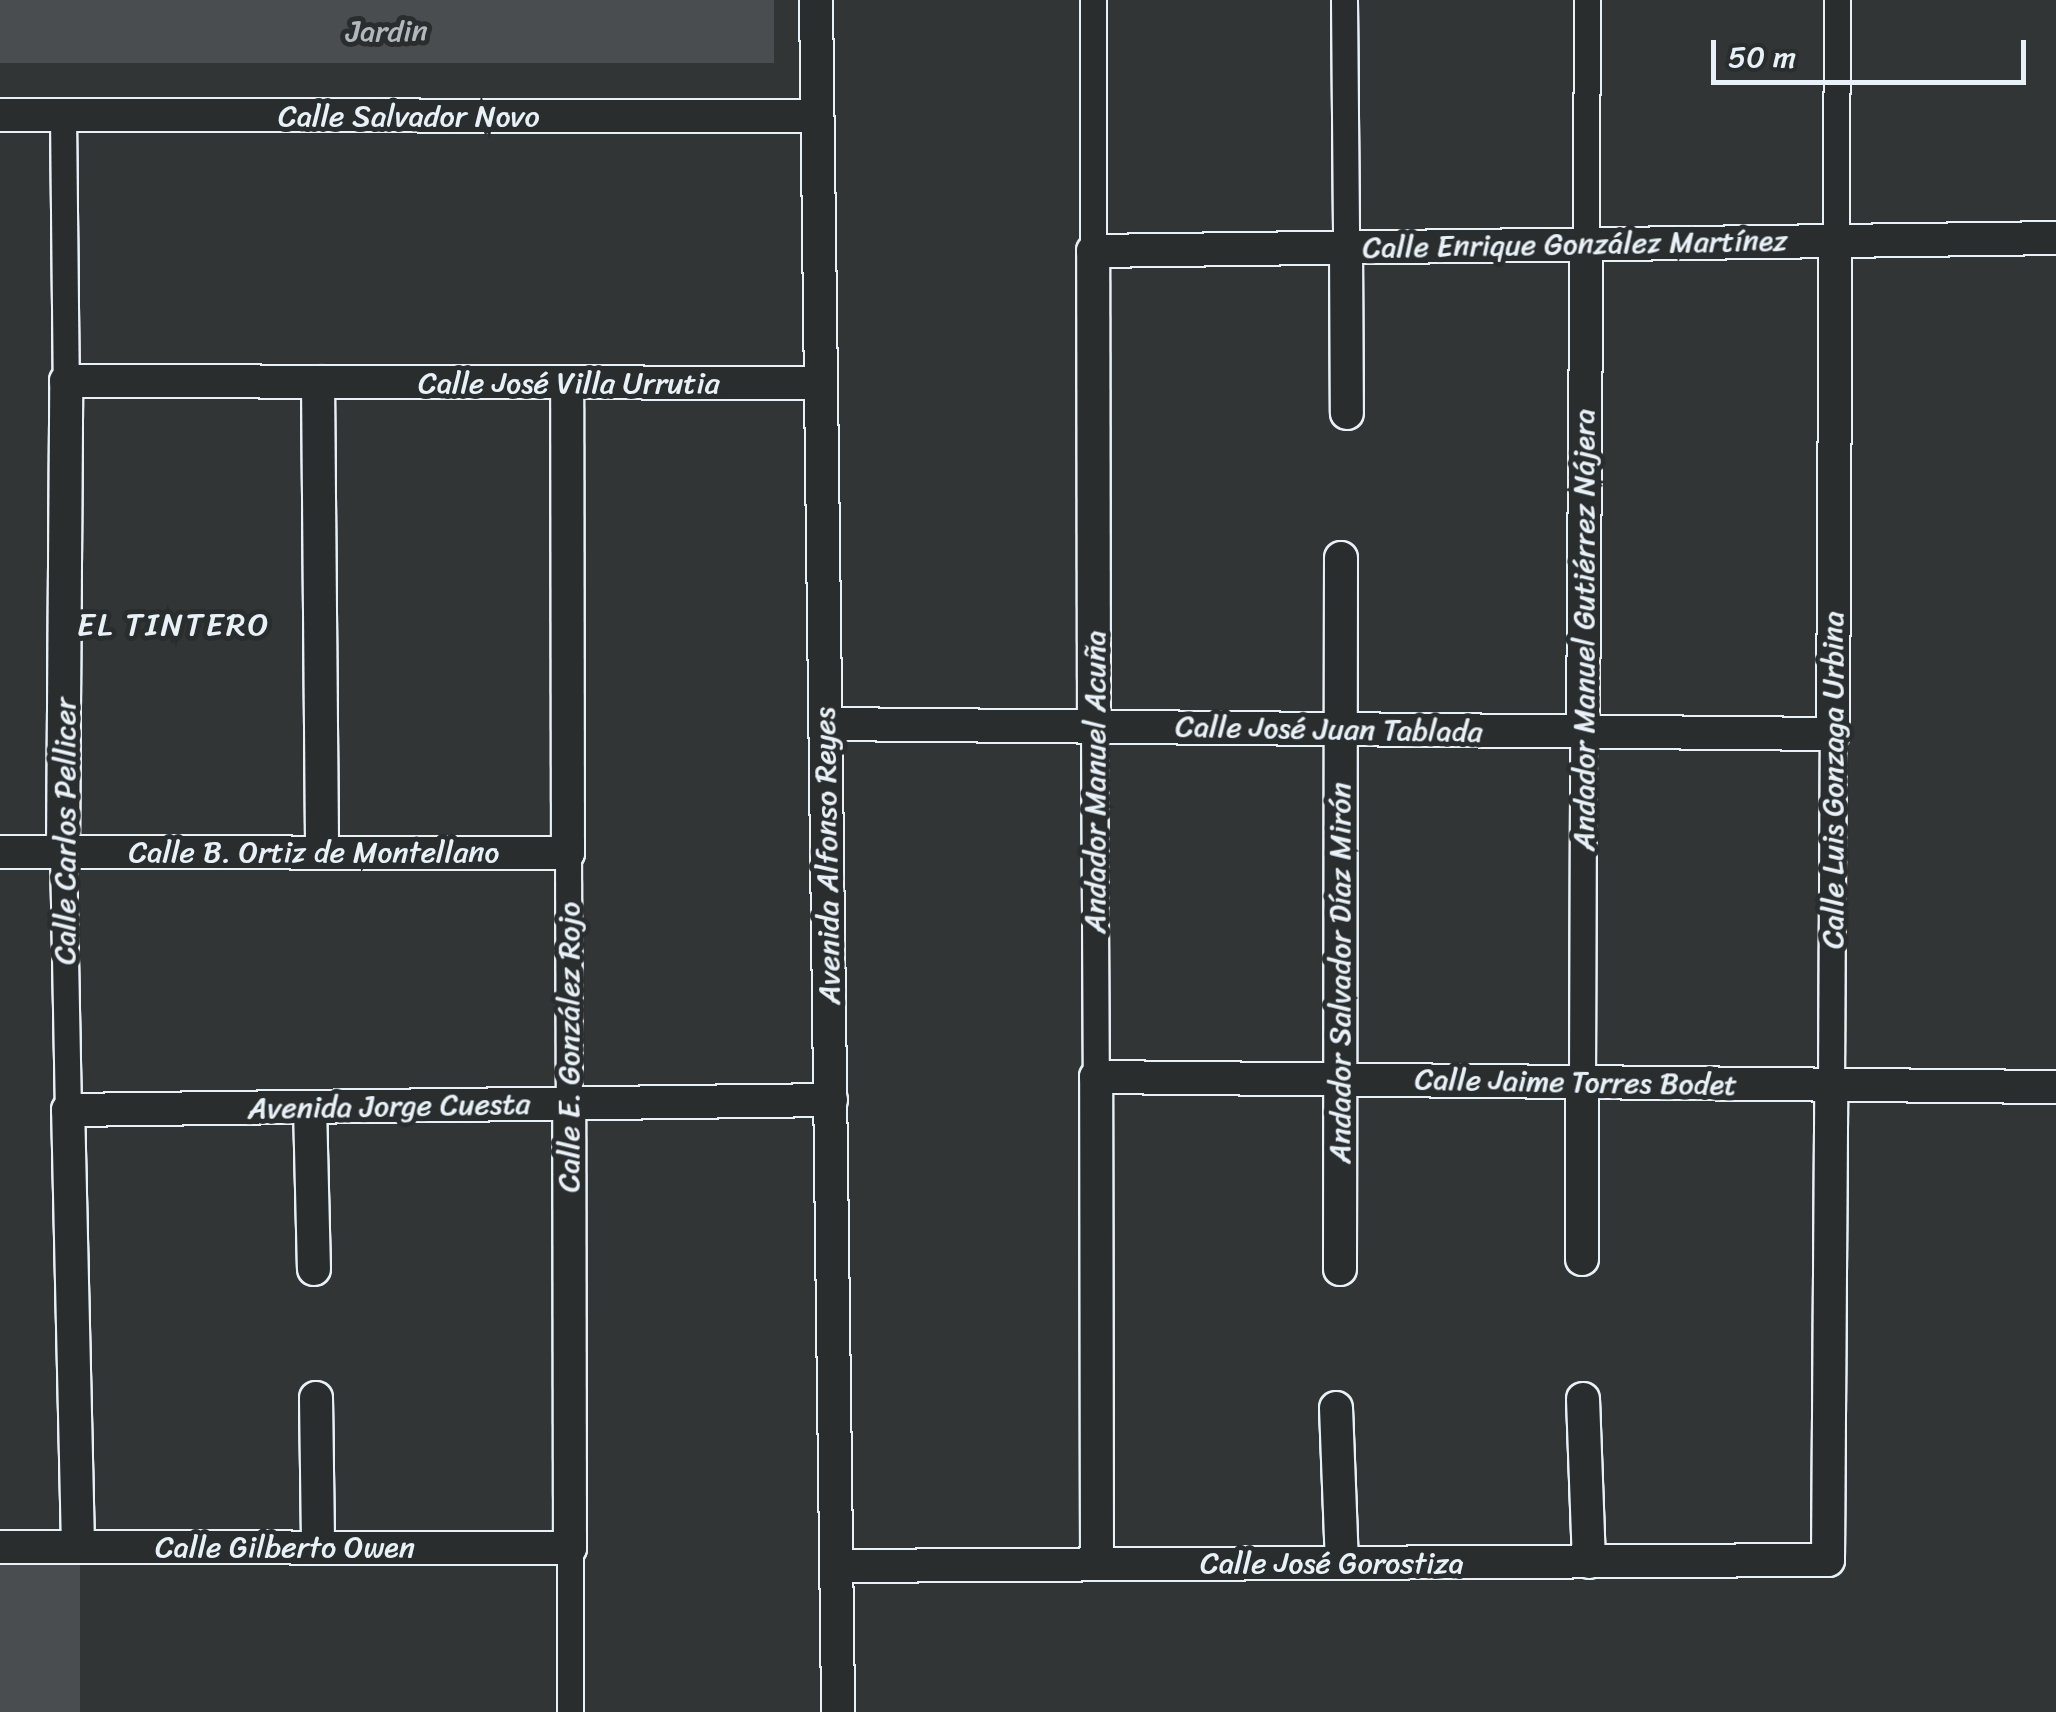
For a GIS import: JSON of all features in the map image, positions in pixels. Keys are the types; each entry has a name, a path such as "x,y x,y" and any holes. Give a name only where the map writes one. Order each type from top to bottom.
{"street":[{"name":"Avenida Alfonso Reyes","path":"816,0 838,1712"},
{"name":"Andador Manuel Acuña","path":"1092,0 1097,1564"},
{"path":"1344,0 1347,412"},
{"name":"Andador Manuel Gutiérrez Nájera","path":"1582,1259 1587,0"},
{"name":"Calle Luis Gonzaga Urbina","path":"1828,1560 1838,0"},
{"name":"Calle Salvador Novo","path":"0,116 817,116"},
{"name":"Calle Carlos Pellicer","path":"63,116 63,852 78,1546"},
{"name":"Calle Enrique González Martínez","path":"1093,251 2056,238"},
{"name":"Calle José Villa Urrutia","path":"66,381 821,383"},
{"path":"318,382 322,852"},
{"name":"Calle E. González Rojo","path":"567,383 570,1712"},
{"name":"Andador Salvador Díaz Mirón","path":"1340,1268 1341,558"},
{"name":"Calle José Juan Tablada","path":"826,724 1833,734"},
{"name":"Calle B. Ortiz de Montellano","path":"0,852 568,853"},
{"name":"Calle Jaime Torres Bodet","path":"1096,1078 2056,1087"},
{"name":"Avenida Jorge Cuesta","path":"68,1110 830,1100"},
{"path":"310,1107 314,1269"},
{"path":"316,1398 318,1548"},
{"path":"1583,1399 1589,1562"},
{"path":"1336,1408 1342,1562"},
{"name":"Calle Gilberto Owen","path":"0,1548 570,1548"},
{"name":"Calle José Gorostiza","path":"836,1566 1828,1560"}],"green space":[{"name":"Jardin","path":"0,0 774,0 774,63 0,63"},
{"path":"0,1565 80,1565 80,1712 0,1712"}],"district":[{"name":"EL TINTERO","path":"174,625"}]}
